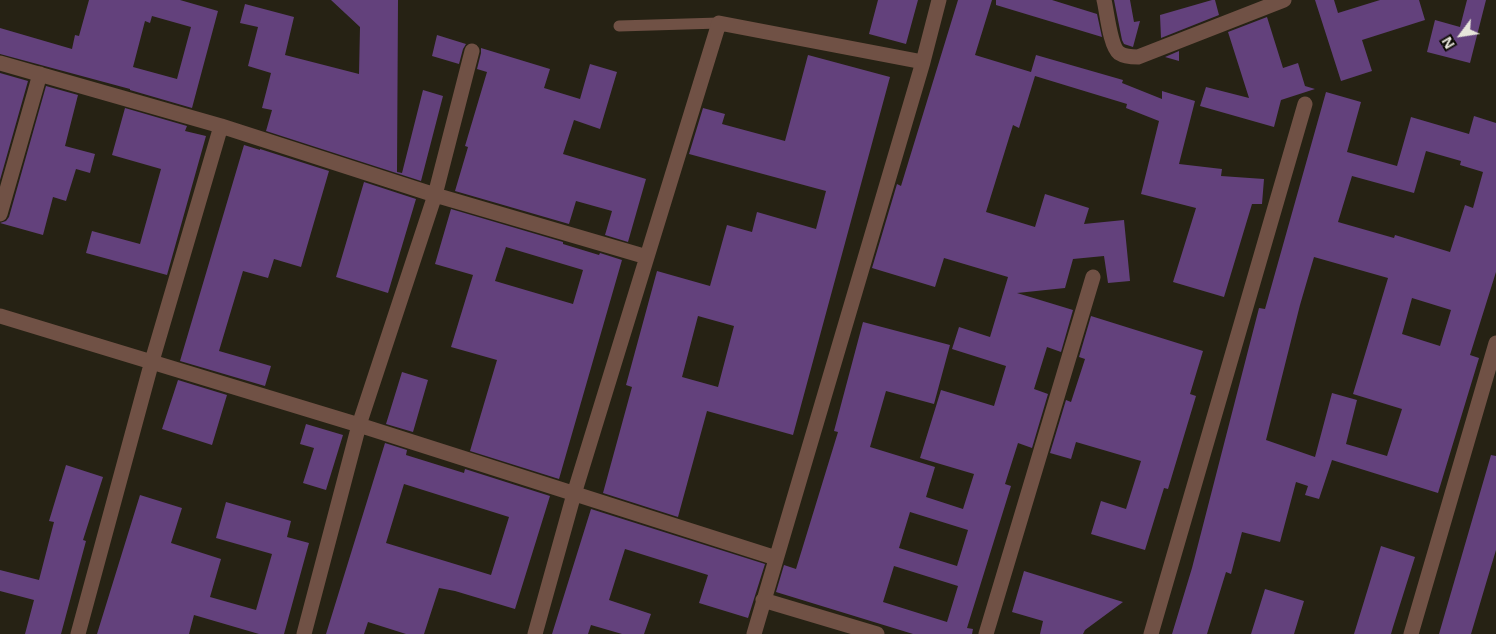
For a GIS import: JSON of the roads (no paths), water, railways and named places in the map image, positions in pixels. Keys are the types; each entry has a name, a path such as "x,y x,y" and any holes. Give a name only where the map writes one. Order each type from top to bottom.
{"street":[{"path":"754,634 923,62 939,0"},
{"path":"1104,0 1113,42 1119,53 1130,57 1138,57 1284,0"},
{"path":"535,634 574,494 719,23 923,62"},
{"path":"304,634 359,425 435,196 472,51"},
{"path":"0,63 221,126 435,196 647,257"},
{"path":"0,214 40,74"},
{"path":"1151,634 1305,104"},
{"path":"78,634 152,361 221,126"},
{"path":"986,634 1093,277"},
{"path":"0,316 359,425 776,558"},
{"path":"1411,634 1496,343"},
{"path":"763,600 877,634"}],"lane":[{"path":"619,26 719,23"}]}
